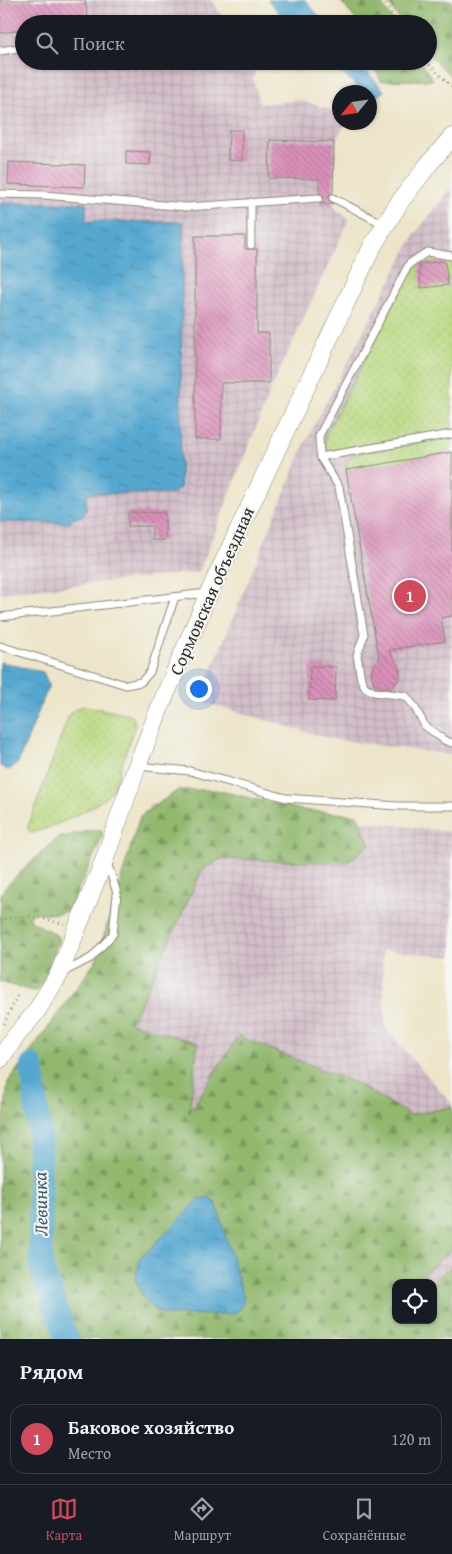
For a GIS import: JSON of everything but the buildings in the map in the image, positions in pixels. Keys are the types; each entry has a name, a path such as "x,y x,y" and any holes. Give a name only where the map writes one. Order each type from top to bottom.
{"street":[{"name":"Сормовская объездная","path":"0,1059 36,1012 59,974 105,858 160,707 210,593 372,247 411,188 452,137"}],"lane":[{"path":"0,51 15,48"},
{"path":"0,194 44,195 187,206 319,198"},
{"path":"333,198 386,225"},
{"path":"251,202 251,246"},
{"path":"452,256 427,252 409,264 319,436 320,457 339,488 364,635 357,655 361,679 365,687 374,692 406,696 425,726 444,740 452,743"},
{"path":"320,457 452,434"},
{"path":"0,617 210,593"},
{"path":"0,646 126,685 141,682 150,672 175,597"},
{"path":"137,766 190,771 286,798 397,806 452,806"},
{"path":"59,974 90,958 113,934 117,893 105,858"}],"path":[{"path":"383,0 392,15"},
{"path":"435,70 452,87"},
{"path":"0,921 10,916 24,916 77,928"},
{"path":"3,1026 17,996"}],"shaded area":[{"path":"0,0 211,0 222,15 15,15 15,70 255,70 253,79 260,104 299,100 332,110 332,130 342,130 336,139 334,207 349,220 271,389 199,572 0,593"},
{"path":"452,186 452,755 332,739 206,703 201,696 304,445 413,237"},
{"path":"189,800 452,832 452,957 382,950 385,1028 452,1104 452,1339 84,1339 111,952 149,805"}],"green space":[{"path":"340,0 379,0 389,15 352,15"},
{"path":"386,0 452,0 452,77 437,63 437,15 397,15"},
{"path":"375,70 426,70 433,80 381,81"},
{"path":"427,255 452,259 452,430 331,451 325,445 325,436 411,271"},
{"path":"452,437 452,452 346,470 348,459 355,454"},
{"path":"84,706 131,715 134,719 135,724 114,788 109,795 89,809 51,827 31,833 28,827 69,715 76,709"},
{"path":"178,790 216,790 302,810 357,815 370,844 346,863 221,859 202,870 130,1023 198,1043 189,1113 238,1036 355,1083 410,1115 452,1107 452,1249 418,1279 392,1279 392,1324 437,1324 436,1279 452,1266 452,1339 0,1339 0,1151 8,1082 96,961 140,816"},
{"path":"98,829 101,830 103,835 70,908 62,913 47,914 33,912 30,917 31,921 58,937 58,943 40,988 37,991 32,991 0,982 1,894 7,885 57,838"}],"water":[{"path":"268,0 305,0 318,15 281,15"},
{"path":"339,70 366,70 384,91 377,96 377,85 355,85"},
{"path":"0,203 86,203 86,221 183,222 180,488 172,494 87,493 86,510 82,516 72,519 71,523 0,522"},
{"path":"0,662 43,672 49,685 18,763 9,770 0,766"},
{"path":"207,1197 216,1203 244,1299 240,1309 232,1314 165,1315 153,1309 142,1295 135,1279 140,1259 199,1200"}],"waterway":[{"name":"Левинка","path":"32,1066 39,1129 41,1267 67,1339"}],"place":[{"name":"Баковое хозяйство","path":"410,596"}]}
